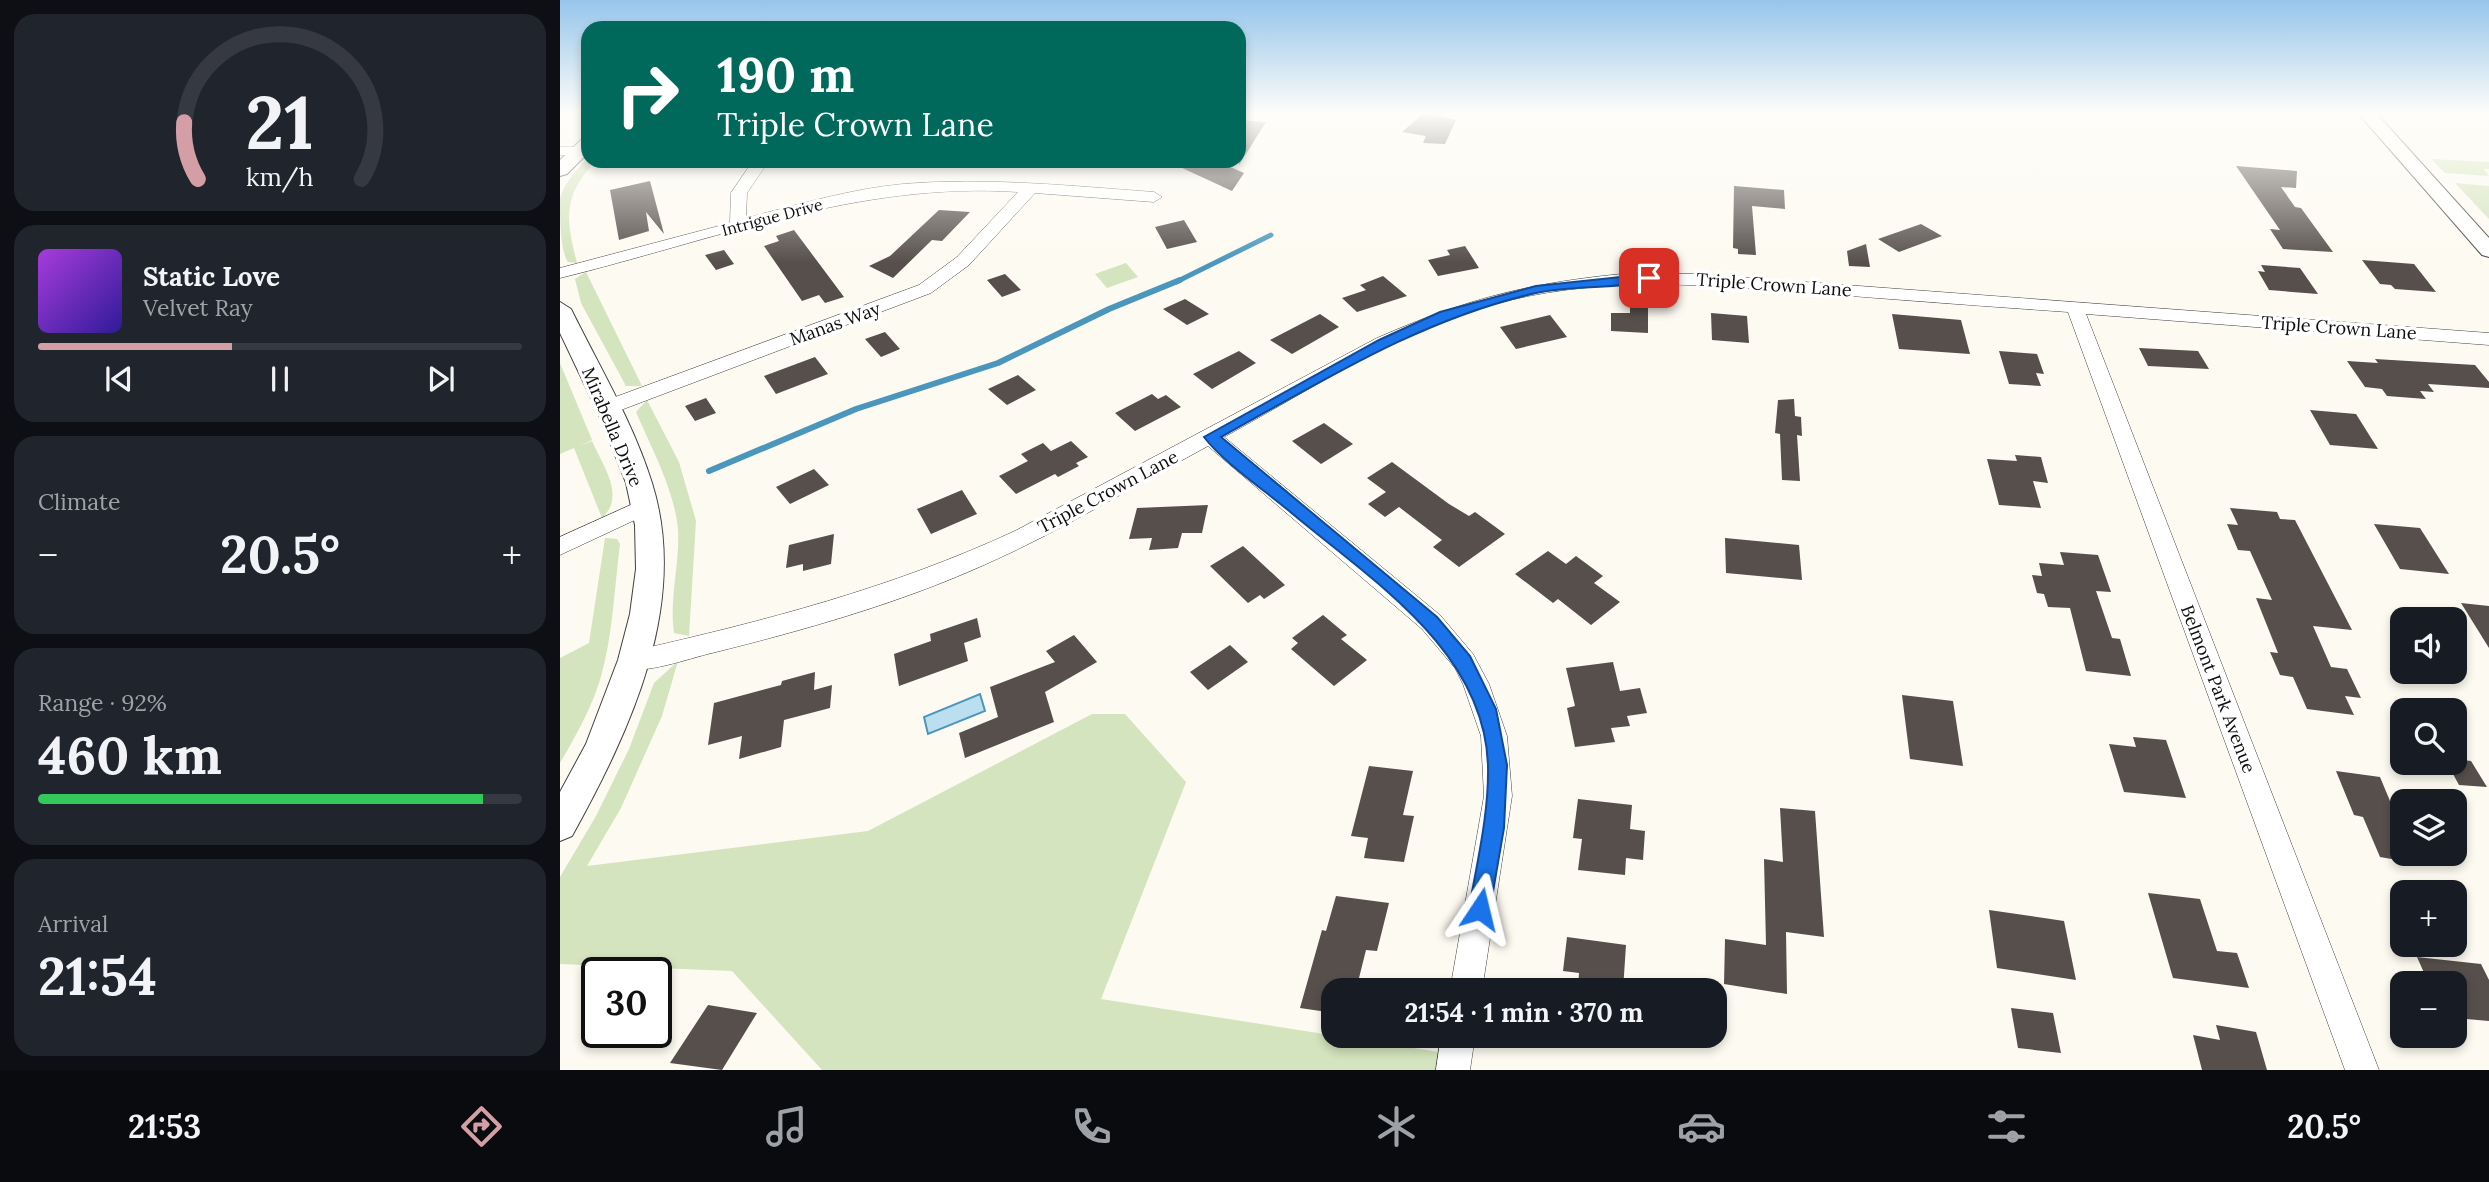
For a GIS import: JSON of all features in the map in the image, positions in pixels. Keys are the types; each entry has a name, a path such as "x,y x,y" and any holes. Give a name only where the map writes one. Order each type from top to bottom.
{"street":[{"path":"2411,163 2489,251"},
{"path":"738,226 740,192 756,168"},
{"name":"Intrigue Drive","path":"560,273 841,199 901,189 958,185 1154,197"},
{"name":"Manas Way","path":"606,408 925,289 962,261 1031,188"},
{"name":"Triple Crown Lane","path":"633,661 815,618 925,582 1013,542 1424,323 1505,296 1568,284 1632,278 1698,279 2489,339"},
{"name":"Belmont Park Avenue","path":"2075,308 2362,1070"},
{"name":"Mirabella Drive","path":"560,309 639,484 649,531 649,582 633,661 606,735 560,825"},
{"path":"1211,437 1431,622 1464,661 1476,684 1494,736 1497,796 1468,978"},
{"path":"560,547 644,508"},
{"path":"1453,1070 1456,1048"}],"green space":[{"path":"2435,163 2489,163 2489,169 2484,169 2489,176 2445,173"},
{"path":"580,166 590,168 577,186 570,209 569,221 577,263 568,262 565,257 560,199 564,188"},
{"path":"2455,183 2489,186 2489,219"},
{"path":"1126,263 1138,277 1107,288 1095,274"},
{"path":"586,272 642,386 626,386 581,303 575,279"},
{"path":"560,363 592,440 580,446 592,441 610,481 612,500 602,518 574,448 560,454"},
{"path":"647,400 679,462 696,521 689,636 674,633 678,530 667,485 636,412"},
{"path":"605,538 617,539 620,544 608,647 592,702 560,763 560,658 589,643"},
{"path":"678,661 662,716 621,808 587,866 868,831 1092,714 1125,714 1186,782 1101,999 1321,1033 1321,1048 1413,1048 1439,1052 1435,1070 822,1070 732,971 672,969 672,957 581,957 581,965 560,964 560,877 596,816 629,749 654,683"}],"water":[{"path":"980,694 985,711 928,734 924,717"}],"building":[{"path":"2236,166 2297,171 2296,188 2281,187 2295,207 2301,208 2333,252 2283,249 2270,229 2280,230"},
{"path":"1182,168 1233,168 1244,173 1232,191"},
{"path":"650,181 664,234 646,212 649,231 619,240 610,190"},
{"path":"1734,186 1784,190 1785,209 1752,206 1756,255 1738,254 1738,249 1733,248"},
{"path":"939,210 970,212 942,241 932,240 893,278 869,266 890,256"},
{"path":"1184,220 1197,242 1167,249 1155,227"},
{"path":"1921,224 1942,236 1899,252 1878,239"},
{"path":"794,230 844,297 825,303 819,295 802,301 764,246 779,241 776,236"},
{"path":"1866,244 1870,267 1849,266 1847,251"},
{"path":"1465,246 1479,268 1438,276 1428,260 1450,255 1447,250"},
{"path":"724,250 734,264 716,270 705,255"},
{"path":"2362,260 2414,264 2436,292 2395,289 2391,285 2380,284"},
{"path":"2261,265 2300,268 2318,294 2269,290 2258,271 2265,272"},
{"path":"1005,274 1021,290 1002,297 987,280"},
{"path":"1383,276 1407,296 1357,312 1342,298 1366,290 1360,285"},
{"path":"1185,299 1209,314 1187,325 1163,309"},
{"path":"1630,306 1648,307 1648,333 1611,331 1611,313 1630,313"},
{"path":"1711,313 1747,316 1749,343 1712,340"},
{"path":"1320,314 1339,327 1292,354 1270,340"},
{"path":"1892,314 1961,320 1970,354 1899,349"},
{"path":"1550,315 1567,337 1516,349 1500,327"},
{"path":"885,332 900,349 881,357 865,339"},
{"path":"2139,348 2198,351 2209,369 2148,366"},
{"path":"1239,351 1256,363 1212,389 1193,374"},
{"path":"1999,351 2037,354 2044,374 2036,373 2041,386 2009,384"},
{"path":"815,357 828,374 776,394 764,376"},
{"path":"2375,359 2475,365 2489,382 2489,388 2428,384 2434,392 2420,391 2426,399 2387,396 2382,389 2365,387 2347,361 2378,363"},
{"path":"1018,375 1036,390 1007,405 988,389"},
{"path":"1152,394 1158,399 1166,395 1181,407 1135,431 1115,413"},
{"path":"706,398 716,413 695,421 685,406"},
{"path":"1794,399 1795,416 1801,417 1802,436 1797,435 1800,481 1782,480 1780,434 1775,433 1778,400"},
{"path":"2310,410 2356,414 2378,449 2330,445"},
{"path":"1324,423 1353,444 1321,464 1292,441"},
{"path":"1071,441 1088,457 1076,463 1079,466 1058,477 1055,474 1016,494 999,476 1028,461 1021,454 1043,443 1051,451"},
{"path":"2015,455 2041,457 2048,483 2033,481 2041,508 1999,505 1987,459 2017,461"},
{"path":"1392,462 1449,504 1469,516 1475,512 1505,534 1459,567 1433,547 1442,540 1399,507 1385,517 1368,504 1386,492 1367,478"},
{"path":"814,469 829,485 790,504 776,487"},
{"path":"962,490 977,514 931,534 917,509"},
{"path":"1208,505 1202,533 1182,533 1178,548 1149,550 1152,538 1129,539 1137,508"},
{"path":"2230,508 2277,512 2280,519 2295,520 2352,630 2313,626 2331,667 2347,669 2361,698 2345,696 2354,715 2307,709 2293,677 2280,675 2270,652 2278,653 2256,598 2272,600 2250,551 2238,550 2227,524 2238,525"},
{"path":"2374,524 2420,528 2449,574 2400,569"},
{"path":"834,534 831,564 803,571 803,564 786,568 789,545"},
{"path":"1725,538 1799,545 1802,580 1726,573"},
{"path":"1243,546 1285,585 1264,599 1260,595 1248,603 1210,566"},
{"path":"1548,551 1566,564 1576,556 1603,576 1594,583 1620,602 1591,625 1558,599 1553,603 1515,574"},
{"path":"2060,552 2098,555 2111,592 2096,591 2112,638 2120,639 2131,676 2086,671 2070,608 2048,607 2044,594 2037,593 2032,575 2042,576 2039,563 2064,565"},
{"path":"2461,603 2489,606 2489,648 2467,613 2467,607"},
{"path":"1323,615 1347,635 1341,639 1367,660 1334,686 1291,649 1298,643 1292,638"},
{"path":"977,618 981,637 964,643 968,661 899,686 894,654 931,641 930,634"},
{"path":"1074,635 1097,662 1045,692 1054,722 965,758 959,733 998,717 990,687 1055,662 1046,651"},
{"path":"1230,645 1248,662 1208,690 1190,672"},
{"path":"1613,662 1620,691 1640,688 1647,713 1627,716 1630,726 1611,728 1615,742 1575,747 1567,708 1575,706 1566,668"},
{"path":"815,672 814,690 832,685 830,708 784,720 781,747 739,759 742,736 708,745 714,703 781,685 782,681"},
{"path":"1902,695 1953,701 1963,766 1910,759"},
{"path":"2133,737 2166,740 2186,798 2124,792 2109,744 2136,747"},
{"path":"2467,760 2471,761 2487,787 2459,785 2454,775 2467,775"},
{"path":"1369,766 1413,771 1403,815 1414,816 1404,862 1364,858 1368,838 1351,836"},
{"path":"2336,771 2380,777 2390,801 2390,859 2380,857 2363,817 2354,815"},
{"path":"1578,799 1632,805 1630,829 1645,831 1643,860 1626,858 1625,875 1578,870 1582,839 1573,838"},
{"path":"1780,808 1815,811 1824,937 1786,932 1787,994 1727,984 1727,978 1724,978 1725,939 1766,945 1764,859 1783,862"},
{"path":"2148,893 2200,899 2217,951 2237,953 2249,988 2173,978"},
{"path":"1336,896 1389,903 1377,951 1366,950 1359,978 1321,978 1321,1011 1300,1008 1322,930 1326,931"},
{"path":"1989,910 2064,921 2076,980 1997,968"},
{"path":"1567,937 1626,945 1624,978 1579,978 1579,973 1563,971"},
{"path":"2417,957 2481,964 2489,980 2489,1021 2467,1019 2467,971 2423,971"},
{"path":"708,1005 757,1013 722,1070 670,1063"},
{"path":"2011,1008 2053,1013 2061,1053 2018,1048"},
{"path":"2216,1025 2256,1032 2267,1070 2202,1070 2193,1035 2220,1040"}],"waterway":[{"path":"1176,282 1271,235"},
{"path":"709,471 856,409 998,363 1109,309 1180,280"}],"route":[{"path":"1480,909 1494,828 1497,765 1494,736 1486,709 1464,661 1431,622 1211,437 1384,342 1445,315 1536,289 1649,278"}]}
